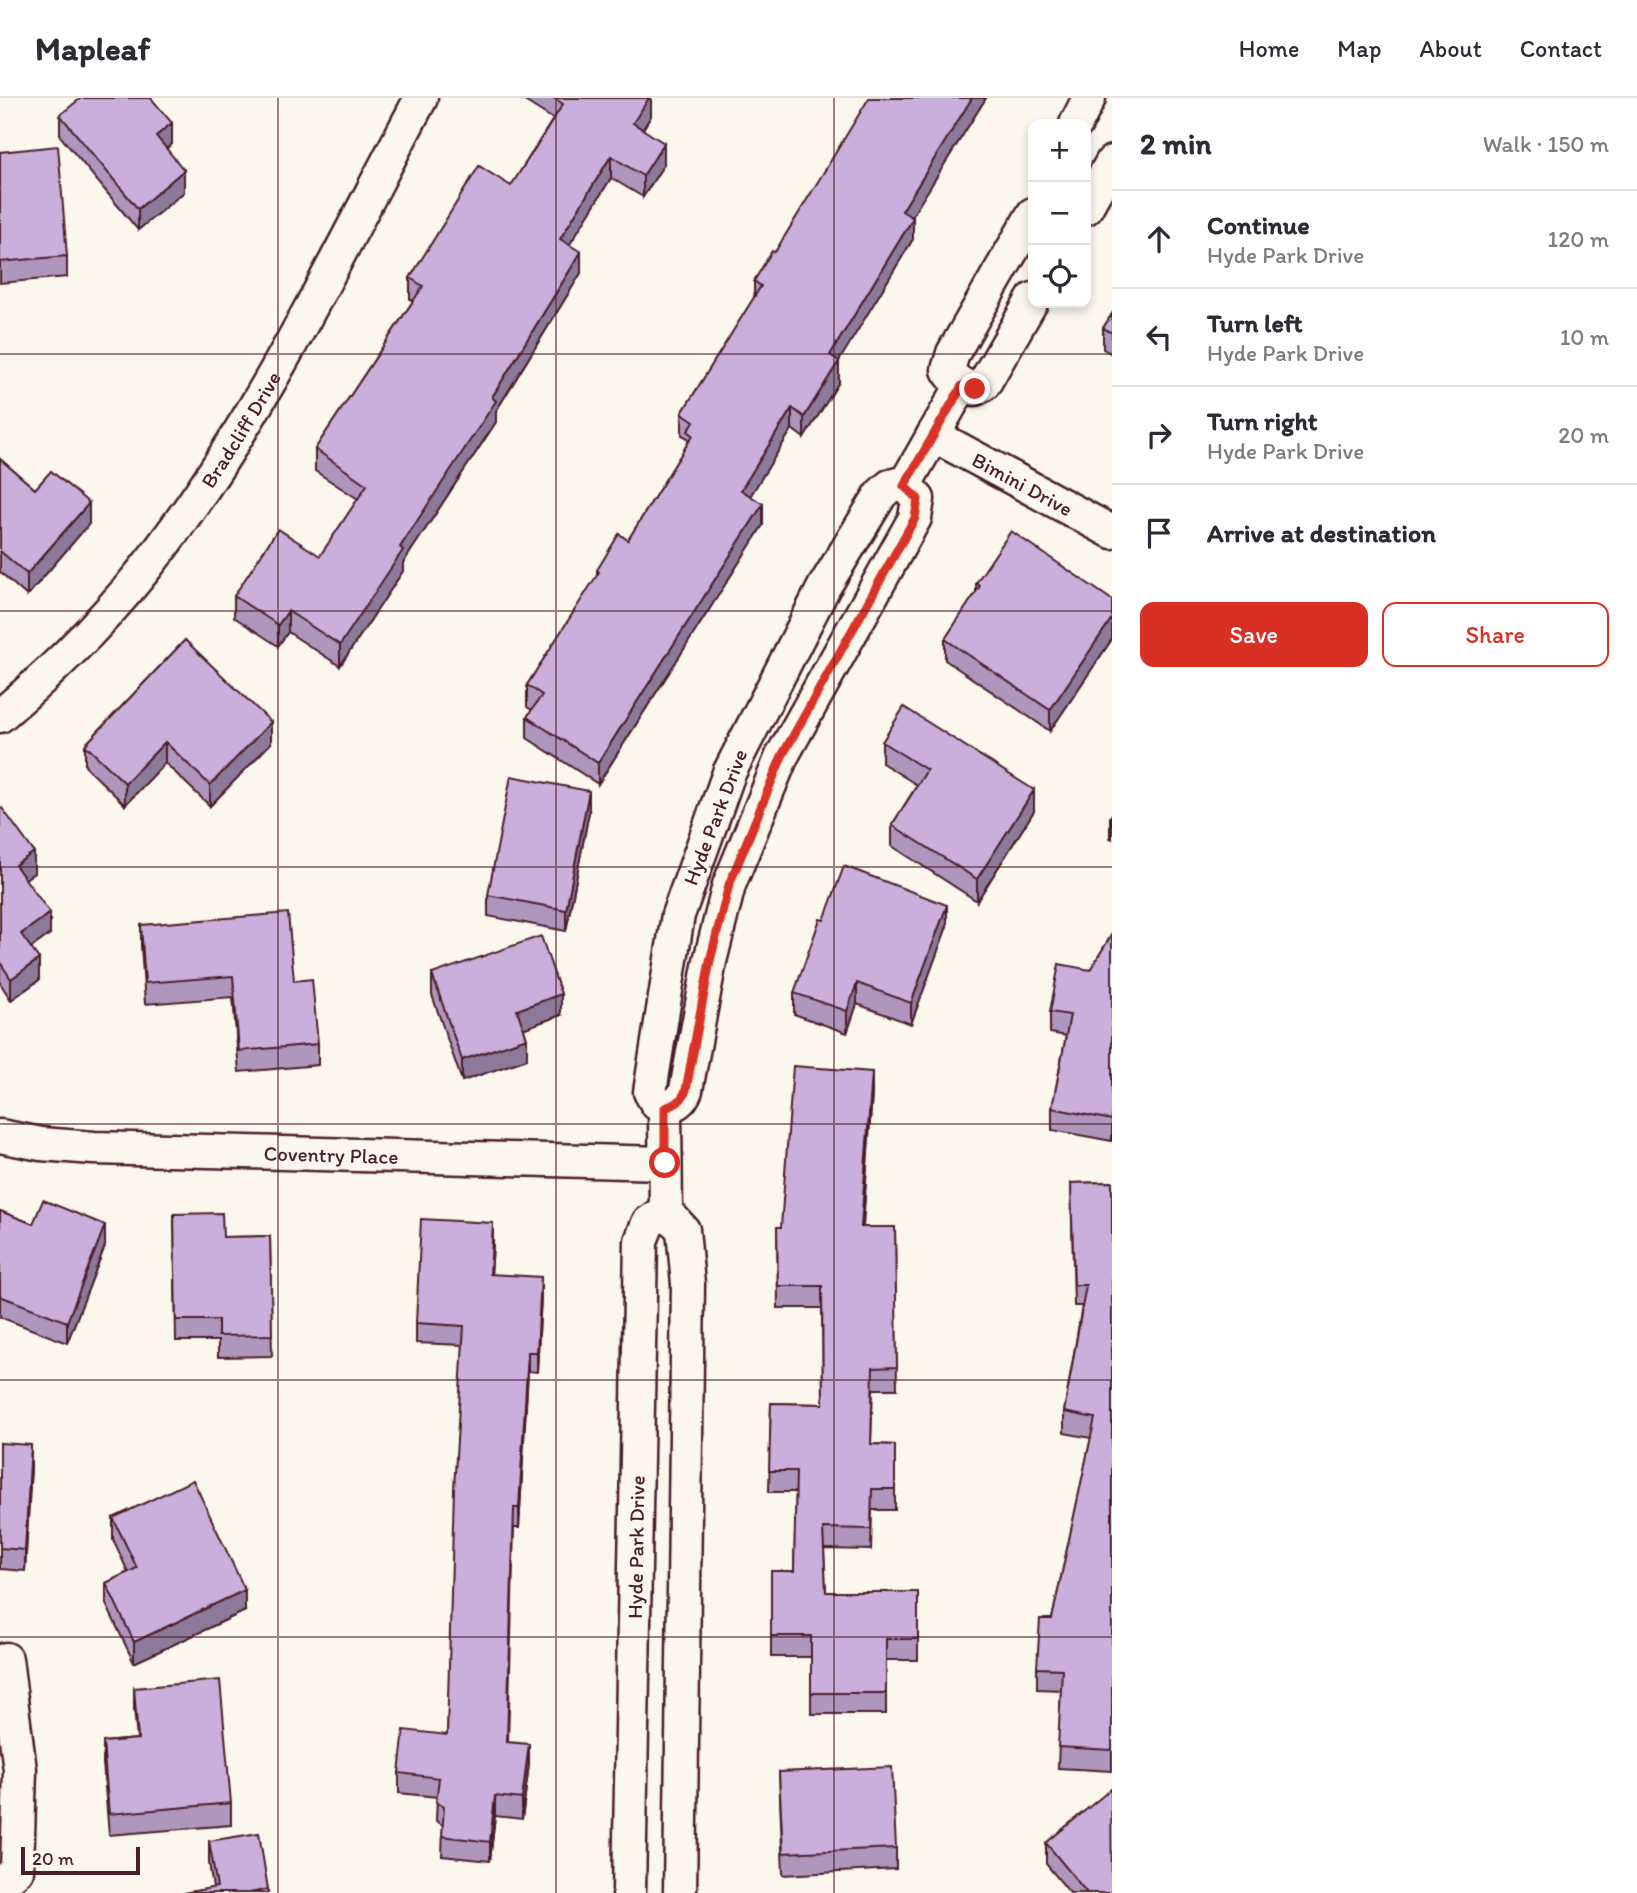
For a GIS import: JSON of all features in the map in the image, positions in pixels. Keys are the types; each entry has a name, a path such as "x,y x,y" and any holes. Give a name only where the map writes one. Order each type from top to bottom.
{"street":[{"name":"Bradcliff Drive","path":"0,716 79,645 118,602 201,494 274,374 421,98"},
{"path":"1078,119 1089,98"},
{"path":"1091,199 1112,162"},
{"path":"1028,223 953,353 948,370 953,379 962,386 975,389 984,384 1028,308"},
{"path":"904,486 962,386"},
{"name":"Bimini Drive","path":"933,435 1112,532"},
{"name":"Hyde Park Drive","path":"890,486 904,486 918,499 915,518 782,756 729,885 710,961 686,1090 683,1098 676,1104 665,1108 657,1104 650,1092 678,915 729,773 824,587 881,494 890,486"},
{"name":"Hyde Park Drive","path":"629,1893 641,1241 648,1223 659,1215 666,1217 665,1108"},
{"name":"Coventry Place","path":"0,1136 41,1144 94,1148 665,1163"},
{"path":"666,1217 671,1218 683,1230 688,1284 680,1893"},
{"path":"0,1885 17,1870 20,1770 6,1659"}],"building":[{"path":"81,98 151,98 172,123 156,136 184,170 138,209 60,115"},
{"path":"554,98 649,98 633,123 664,143 643,176 611,156 560,239 581,252 492,397 496,401 400,547 403,550 340,645 288,611 278,625 234,596 278,529 320,556 367,485 315,449 423,286 410,278 479,166 511,186 563,104"},
{"path":"869,98 972,98 902,211 913,218 830,355 839,361 804,417 792,408 741,490 763,504 598,763 527,717 542,695 527,685 599,572 597,570 619,534 628,540 693,435 688,431 694,421 682,413 761,286 754,281 772,251 775,252"},
{"path":"58,146 67,256 0,262 0,152"},
{"path":"1112,314 1112,333 1103,328"},
{"path":"0,459 35,489 51,471 89,503 27,574 0,551"},
{"path":"1011,531 1112,600 1112,618 1050,710 945,639 980,586 976,583"},
{"path":"185,640 271,722 210,785 165,742 125,783 85,745"},
{"path":"904,707 1034,790 977,879 892,825 927,770 882,742"},
{"path":"511,776 589,791 566,910 488,895"},
{"path":"2,808 34,852 15,865 50,913 21,934 39,959 11,979 0,962"},
{"path":"844,866 947,905 911,1003 857,983 847,1011 794,993 820,919 824,920"},
{"path":"288,913 294,981 312,979 318,1044 239,1051 233,976 145,983 141,925"},
{"path":"1112,934 1112,1120 1052,1108 1070,1015 1050,1012 1059,964 1090,970"},
{"path":"541,936 561,994 517,1010 527,1038 462,1060 432,974"},
{"path":"793,1066 872,1072 861,1227 895,1227 897,1367 873,1368 871,1444 895,1445 895,1489 872,1489 871,1529 823,1528 826,1592 918,1592 918,1639 886,1639 886,1693 811,1693 811,1636 771,1636 771,1571 794,1571 796,1471 769,1471 771,1403 823,1404 822,1286 778,1286 777,1227 781,1227"},
{"path":"1112,1182 1112,1750 1058,1747 1062,1669 1037,1668 1040,1619 1052,1619 1095,1418 1064,1412 1086,1285 1074,1285 1071,1183"},
{"path":"43,1200 105,1225 67,1322 0,1296 0,1211 33,1224"},
{"path":"222,1213 223,1237 270,1236 272,1335 218,1336 218,1320 176,1320 174,1214"},
{"path":"421,1219 493,1223 490,1274 541,1277 537,1352 528,1352 519,1508 514,1508 507,1742 529,1744 522,1799 495,1796 490,1842 442,1836 444,1807 436,1802 439,1778 399,1773 404,1730 447,1735 454,1489 464,1326 416,1323"},
{"path":"0,1443 31,1445 25,1550 0,1548"},
{"path":"193,1480 245,1590 134,1642 106,1583 137,1568 113,1518"},
{"path":"220,1680 231,1803 109,1814 103,1742 138,1739 134,1688"},
{"path":"892,1767 896,1848 783,1853 779,1772"},
{"path":"1111,1789 1112,1893 1087,1893 1046,1843"},
{"path":"259,1833 268,1889 250,1893 184,1893 217,1887 209,1841"}],"route":[{"path":"665,1163 665,1108 676,1104 683,1098 686,1090 710,961 729,885 782,756 915,518 918,499 904,486 962,386 975,389"}]}
